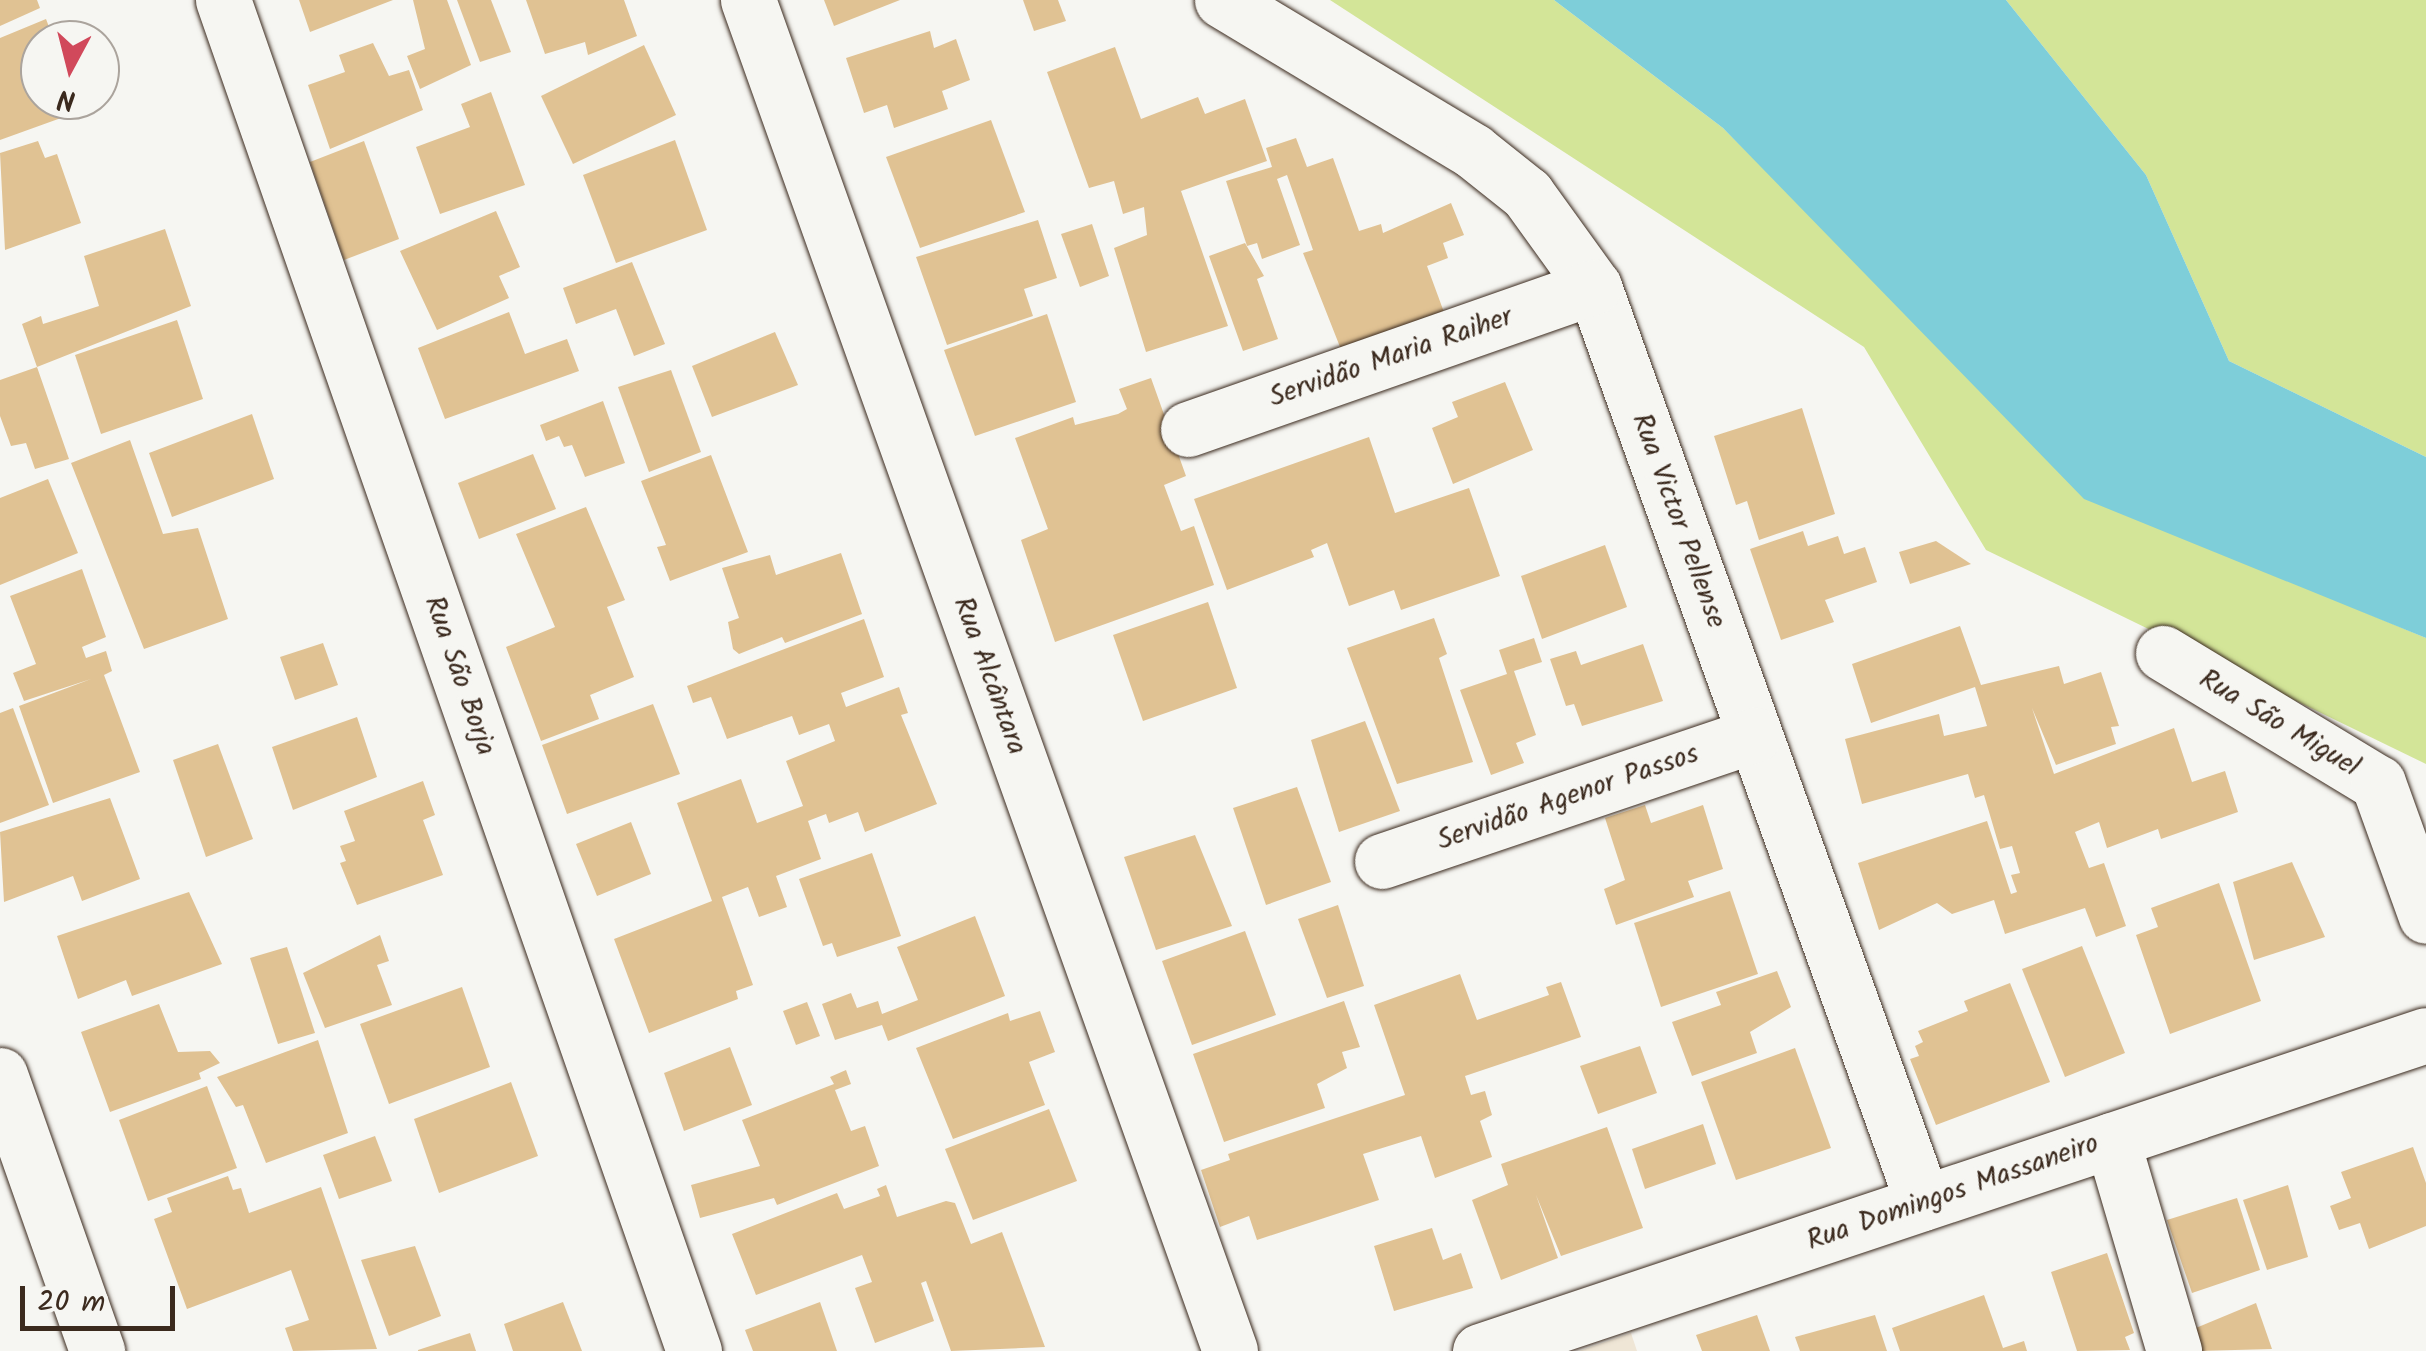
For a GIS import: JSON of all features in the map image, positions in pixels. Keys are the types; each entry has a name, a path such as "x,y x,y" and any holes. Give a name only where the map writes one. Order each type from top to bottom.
{"street":[{"name":"Rua São Borja","path":"223,0 694,1351"},
{"name":"Rua Alcântara","path":"748,0 1230,1351"},
{"name":"Rua Victor Pellense","path":"1222,0 1473,151 1527,194 1594,287 1923,1203"},
{"name":"Servidão Maria Raiher","path":"1188,429 1594,287"},
{"name":"Rua São Miguel","path":"2163,653 2378,783 2426,916"},
{"name":"Servidão Agenor Passos","path":"1382,861 1754,735"},
{"name":"Rua Domingos Massaneiro","path":"1480,1351 2426,1035"},
{"path":"0,1075 97,1351"},
{"path":"2112,1140 2174,1351"}],"shaded area":[{"path":"1631,1333 1637,1351 1579,1351"}],"green space":[{"path":"1330,0 1554,0 1723,128 1880,285 2302,586 2426,638 2426,764 1986,550 1864,347"},
{"path":"2006,0 2426,0 2426,457 2229,361 2146,175"}],"water":[{"path":"1554,0 2006,0 2146,175 2229,361 2426,457 2426,638 2084,499 1723,128"}],"building":[{"path":"0,0 37,0 40,8 0,26"},
{"path":"299,0 393,0 310,32"},
{"path":"413,0 447,0 471,65 420,89 407,56 425,49"},
{"path":"457,0 491,0 511,52 480,62"},
{"path":"526,0 624,0 637,36 588,55 585,42 545,54"},
{"path":"824,0 900,0 834,26"},
{"path":"1023,0 1058,0 1066,21 1034,31"},
{"path":"20,30 20,120 55,120 0,140 0,38"},
{"path":"930,31 934,48 956,39 970,80 942,91 948,109 894,128 887,105 864,113 846,58"},
{"path":"373,43 389,76 409,70 423,110 330,149 308,85 345,72 339,55"},
{"path":"644,45 676,115 573,164 541,96"},
{"path":"1115,47 1141,119 1198,97 1205,114 1245,99 1267,161 1181,191 1228,326 1146,352 1114,248 1147,235 1144,207 1123,214 1114,181 1089,188 1047,72"},
{"path":"491,92 525,185 440,214 416,147 470,127 461,104"},
{"path":"991,120 1025,212 920,248 886,157"},
{"path":"1296,138 1307,167 1333,158 1359,231 1381,224 1383,233 1451,203 1464,235 1443,243 1448,258 1427,266 1445,315 1342,352 1303,253 1313,250 1287,175 1277,179 1300,245 1262,259 1257,243 1247,246 1226,181 1272,167 1266,148"},
{"path":"675,140 707,230 616,263 583,175"},
{"path":"38,141 45,158 57,154 81,223 5,250 0,153"},
{"path":"364,141 399,239 344,260 310,162"},
{"path":"496,211 520,267 499,276 509,298 437,330 400,251"},
{"path":"1038,220 1057,278 1024,289 1033,316 947,345 916,257"},
{"path":"1092,224 1109,276 1080,287 1061,234"},
{"path":"165,229 191,306 37,367 22,324 41,316 43,324 99,306 84,256"},
{"path":"1245,243 1264,276 1257,279 1278,339 1243,351 1209,256"},
{"path":"632,262 665,344 634,356 616,309 576,324 563,288"},
{"path":"509,312 525,354 567,339 579,371 445,419 418,348"},
{"path":"1047,314 1076,402 975,436 944,350"},
{"path":"177,320 203,399 101,434 75,355"},
{"path":"775,332 798,385 712,417 692,366"},
{"path":"37,367 69,459 35,469 26,443 11,446 0,416 0,380"},
{"path":"671,370 701,452 649,472 618,387"},
{"path":"1151,378 1186,476 1164,485 1181,531 1194,526 1214,585 1055,642 1021,540 1048,529 1015,438 1073,417 1075,425 1118,414 1127,409 1119,389"},
{"path":"1505,382 1533,450 1453,484 1432,428 1458,417 1452,402"},
{"path":"603,401 625,463 585,477 572,445 564,447 559,436 546,441 540,425"},
{"path":"1802,408 1835,514 1759,540 1747,501 1736,505 1714,436"},
{"path":"252,414 274,479 172,517 149,453"},
{"path":"1369,437 1395,513 1469,488 1500,576 1401,610 1394,590 1349,606 1327,543 1311,550 1314,557 1227,590 1194,499"},
{"path":"130,440 163,534 198,528 228,619 144,649 71,463"},
{"path":"533,454 556,509 479,539 458,483"},
{"path":"711,455 748,552 670,581 657,547 666,545 641,481"},
{"path":"48,479 78,553 0,585 0,498"},
{"path":"586,507 625,600 607,607 634,677 590,695 599,719 541,741 506,647 555,627 516,534"},
{"path":"1803,531 1808,546 1838,536 1844,554 1865,547 1877,582 1825,600 1834,622 1781,640 1750,549"},
{"path":"1936,541 1971,564 1910,584 1899,552"},
{"path":"1605,545 1627,607 1542,639 1521,576"},
{"path":"841,553 862,614 785,643 782,637 739,654 733,649 728,622 739,618 722,568 770,555 776,575"},
{"path":"82,569 106,637 82,647 86,658 106,651 112,671 104,675 140,772 53,803 19,706 91,679 24,701 13,673 36,664 10,596"},
{"path":"1208,602 1237,688 1143,721 1113,635"},
{"path":"1434,618 1447,654 1439,658 1473,762 1397,784 1347,648"},
{"path":"864,619 884,677 841,693 846,707 899,687 908,713 901,715 937,804 865,832 858,812 829,823 826,814 808,821 821,859 776,876 787,907 759,917 748,887 722,897 753,985 736,991 738,999 649,1033 614,939 712,901 677,803 741,779 757,823 803,806 786,761 835,741 829,724 799,735 792,716 727,739 711,697 693,703 687,686"},
{"path":"1960,626 1981,685 2059,666 2064,684 2101,672 2119,726 2111,727 2116,744 2056,765 2032,708 2054,774 2174,728 2192,782 2225,771 2238,812 2161,839 2158,829 2107,848 2099,822 2075,832 2089,868 2104,863 2126,926 2096,937 2085,908 2005,934 1994,900 1952,914 1937,903 1879,930 1858,863 1987,821 2011,894 2017,892 2011,875 2020,873 2012,846 2000,849 1984,795 1975,798 1968,774 1862,804 1845,739 1939,714 1944,736 1987,726 1975,687 1871,723 1852,664"},
{"path":"1534,638 1542,662 1514,671 1536,735 1516,743 1524,763 1491,775 1460,690 1507,674 1499,650"},
{"path":"323,643 338,685 295,700 280,657"},
{"path":"1643,644 1663,701 1582,726 1574,704 1566,706 1550,659 1576,651 1581,665"},
{"path":"653,704 680,774 567,814 542,745"},
{"path":"13,708 49,805 0,823 0,713"},
{"path":"357,717 377,777 293,810 272,747"},
{"path":"1365,721 1400,811 1339,832 1311,740"},
{"path":"218,744 253,839 206,857 173,760"},
{"path":"423,781 435,815 423,820 443,875 357,905 340,863 346,861 340,846 355,841 344,811"},
{"path":"1297,787 1331,882 1266,905 1233,808"},
{"path":"110,798 140,879 82,901 73,876 4,902 0,832"},
{"path":"1645,805 1651,823 1703,805 1723,869 1688,881 1694,897 1616,925 1604,889 1625,880 1605,818"},
{"path":"631,822 651,874 597,896 576,844"},
{"path":"1195,835 1232,926 1156,950 1124,857"},
{"path":"872,853 901,936 837,957 832,943 823,946 799,879"},
{"path":"2292,862 2325,937 2254,960 2233,882"},
{"path":"2219,883 2261,1001 2170,1034 2136,935 2158,927 2151,908"},
{"path":"1730,891 1758,974 1661,1007 1634,923"},
{"path":"189,892 222,964 132,996 126,980 78,999 57,936"},
{"path":"1338,905 1364,986 1327,998 1298,919"},
{"path":"975,916 1005,996 888,1041 882,1025 835,1040 822,1004 851,993 857,1008 878,1001 882,1014 918,1000 897,947"},
{"path":"1245,931 1276,1015 1192,1045 1162,961"},
{"path":"380,935 389,961 377,965 392,1005 325,1028 303,973"},
{"path":"2082,946 2125,1053 2065,1077 2022,969"},
{"path":"287,947 315,1033 278,1044 250,958"},
{"path":"1777,971 1791,1007 1750,1032 1757,1053 1692,1076 1672,1022 1721,1005 1716,992"},
{"path":"1460,974 1477,1020 1549,995 1546,987 1561,982 1581,1037 1465,1076 1471,1095 1485,1091 1492,1115 1480,1121 1492,1157 1435,1178 1421,1136 1363,1154 1379,1200 1257,1240 1249,1216 1220,1227 1201,1170 1230,1160 1228,1154 1405,1095 1374,1005"},
{"path":"2010,983 2050,1082 1936,1125 1910,1059 1919,1056 1915,1046 1923,1042 1918,1031 1968,1011 1964,1001"},
{"path":"462,987 490,1067 389,1104 360,1024"},
{"path":"1344,1001 1360,1047 1342,1052 1347,1068 1317,1084 1325,1108 1224,1142 1193,1054"},
{"path":"807,1002 820,1036 796,1045 783,1011"},
{"path":"159,1004 178,1052 210,1051 220,1063 199,1073 201,1079 110,1112 81,1032"},
{"path":"1040,1011 1055,1052 1029,1062 1045,1105 953,1139 916,1048 1008,1013 1010,1021"},
{"path":"318,1040 348,1133 266,1163 243,1105 236,1107 217,1077"},
{"path":"1640,1046 1657,1093 1598,1114 1580,1066"},
{"path":"730,1047 752,1105 684,1131 664,1073"},
{"path":"1795,1048 1831,1148 1736,1180 1701,1082"},
{"path":"846,1070 851,1084 835,1090 851,1131 865,1126 879,1166 777,1205 774,1198 700,1218 691,1185 760,1166 742,1120 834,1084 830,1077"},
{"path":"511,1082 538,1156 439,1193 414,1119"},
{"path":"207,1086 237,1168 148,1201 119,1120"},
{"path":"1049,1109 1077,1181 973,1220 945,1149"},
{"path":"1703,1124 1716,1164 1645,1189 1632,1149"},
{"path":"1607,1127 1643,1228 1561,1256 1536,1195 1558,1258 1501,1280 1472,1200 1508,1185 1501,1164"},
{"path":"375,1136 392,1181 339,1199 323,1155"},
{"path":"2413,1147 2426,1183 2426,1226 2369,1249 2360,1223 2339,1230 2330,1206 2351,1198 2341,1172"},
{"path":"228,1176 233,1190 241,1188 249,1213 321,1187 377,1349 293,1351 285,1328 309,1320 291,1270 187,1309 154,1219 172,1212 167,1198"},
{"path":"886,1185 897,1217 946,1201 955,1203 971,1244 1002,1232 1045,1347 951,1351 926,1281 921,1283 934,1321 875,1343 855,1288 872,1282 862,1255 756,1295 732,1234 837,1193 844,1209 880,1196 877,1189"},
{"path":"2288,1185 2308,1257 2267,1270 2243,1200"},
{"path":"2237,1198 2260,1270 2192,1293 2167,1220"},
{"path":"1432,1228 1443,1260 1461,1253 1473,1288 1394,1311 1374,1246"},
{"path":"415,1246 441,1316 389,1336 361,1260"},
{"path":"2107,1253 2134,1333 2125,1337 2130,1350 2077,1351 2051,1272"},
{"path":"1984,1295 2003,1348 2024,1341 2027,1351 1900,1351 1892,1328"},
{"path":"563,1302 582,1351 513,1351 504,1324"},
{"path":"820,1302 837,1351 753,1351 745,1330"},
{"path":"2256,1303 2272,1349 2198,1351 2191,1330"},
{"path":"1757,1315 1770,1351 1702,1351 1696,1335"},
{"path":"1875,1315 1887,1351 1800,1351 1795,1337"},
{"path":"470,1333 476,1351 418,1351 418,1350"}]}
